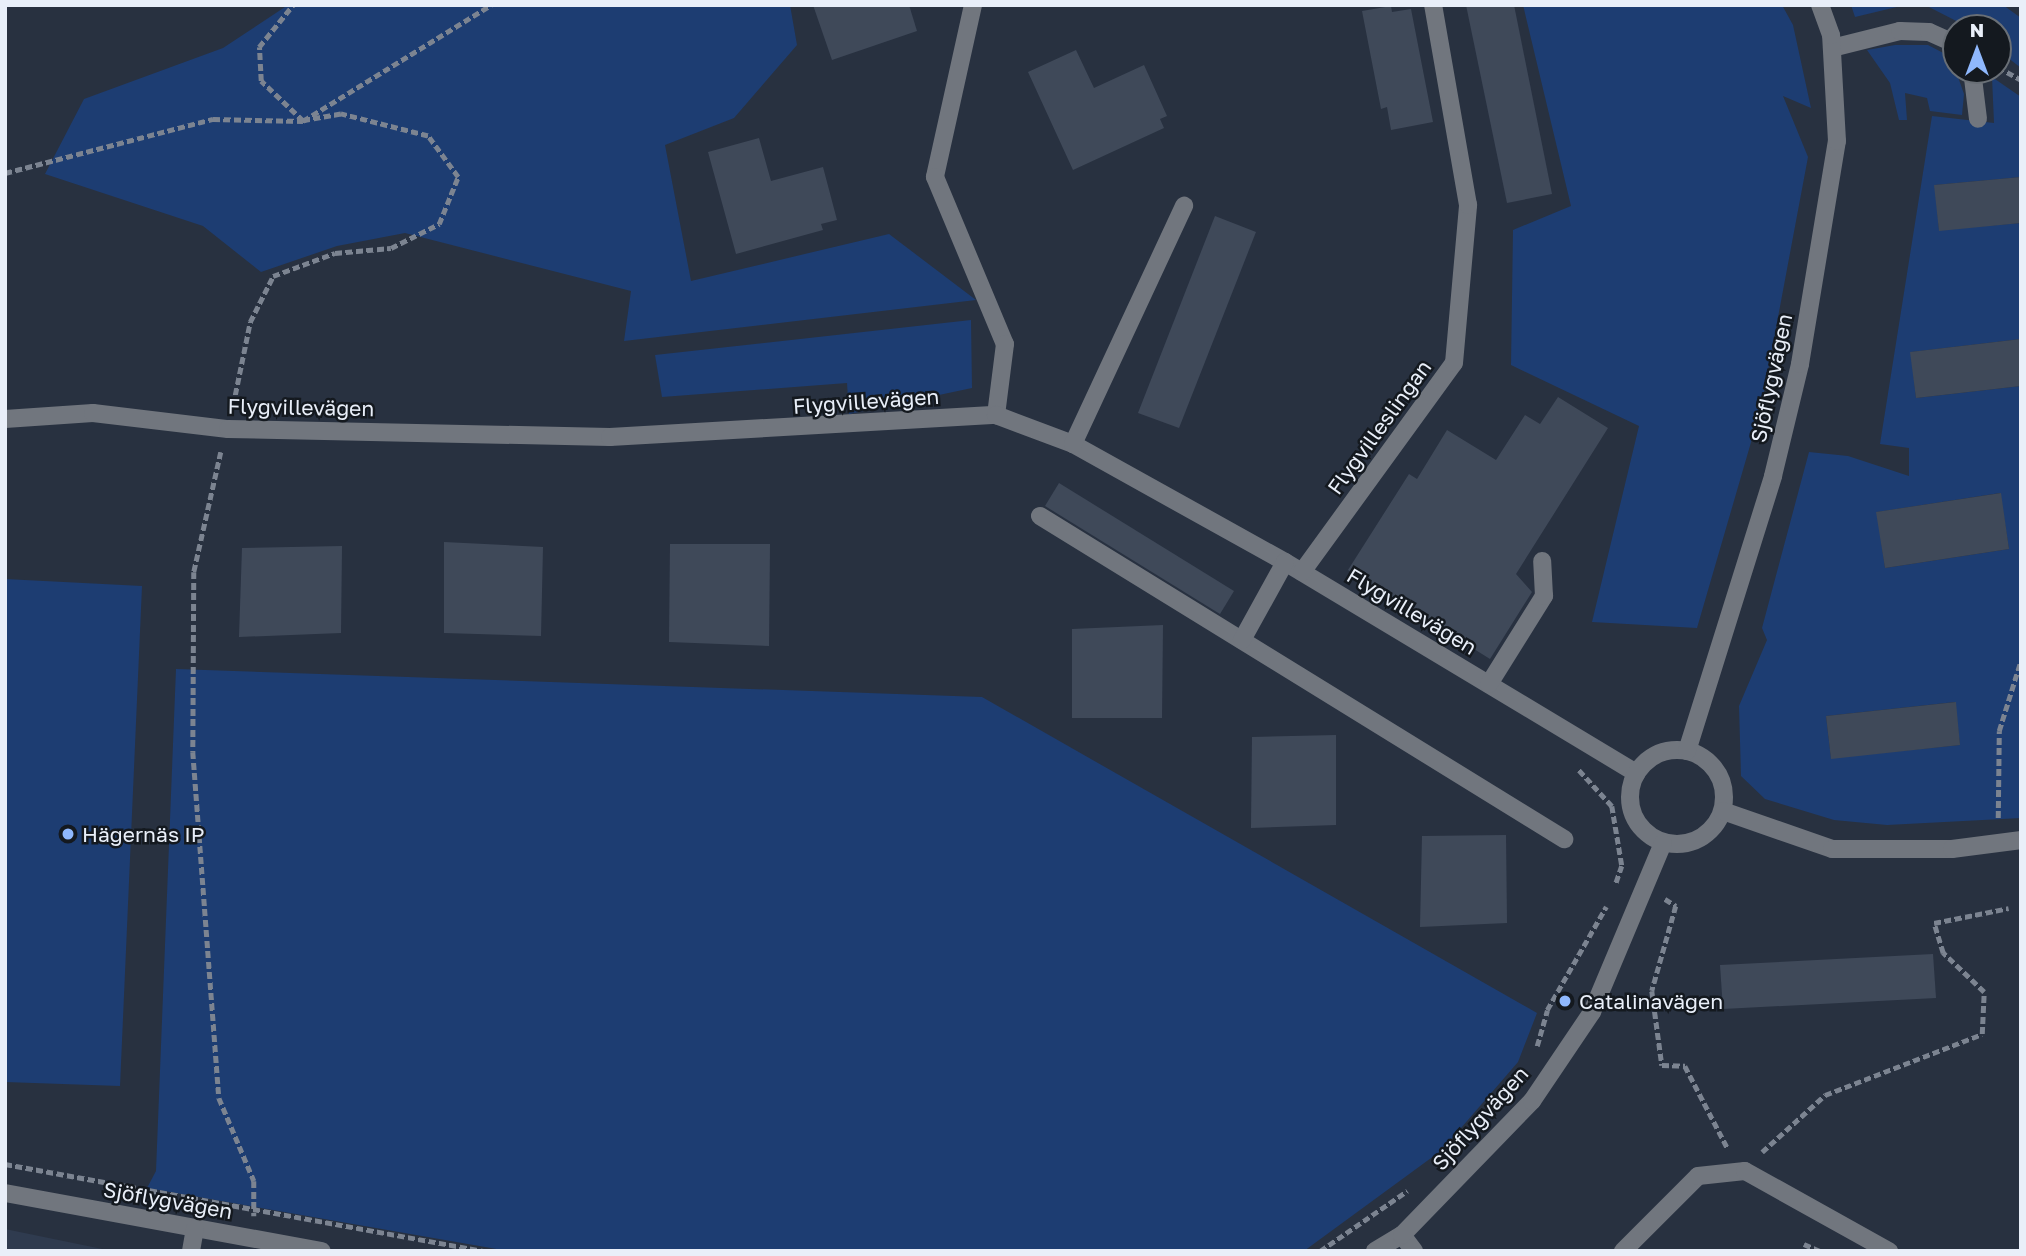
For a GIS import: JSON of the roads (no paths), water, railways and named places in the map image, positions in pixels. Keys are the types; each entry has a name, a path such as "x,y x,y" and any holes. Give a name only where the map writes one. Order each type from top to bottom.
{"street":[{"path":"973,5 935,177 1005,344 996,415"},
{"name":"Flygvilleslingan","path":"1302,572 1454,363 1468,205 1433,5"},
{"name":"Sjöflygvägen","path":"1687,751 1773,476 1800,364 1837,141 1832,48 1820,5"},
{"path":"1832,48 1900,31 1929,32 1942,38"},
{"path":"1974,84 1978,119"},
{"path":"1073,444 1184,206"},
{"name":"Flygvillevägen","path":"5,419 93,413 228,429 623,437 996,415 1073,444 1285,562 1636,773"},
{"path":"1040,516 1564,839"},
{"path":"1489,684 1544,596 1542,561"},
{"path":"1242,640 1285,562"},
{"path":"1687,751 1701,756 1722,780 1723,811 1704,837 1663,843 1633,815 1636,773 1658,754 1687,751"},
{"path":"1723,811 1832,849 2021,840"},
{"name":"Sjöflygvägen","path":"1375,1251 1402,1235 1532,1101 1592,1012 1663,843"},
{"path":"1623,1251 1698,1176 1745,1171 1889,1251"},
{"name":"Sjöflygvägen","path":"5,1193 322,1251"},
{"path":"191,1251 195,1229"},
{"path":"1402,1235 1414,1251"}],"place":[{"name":"Hägernäs IP","path":"68,834"},
{"name":"Catalinavägen","path":"1565,1001"}]}
